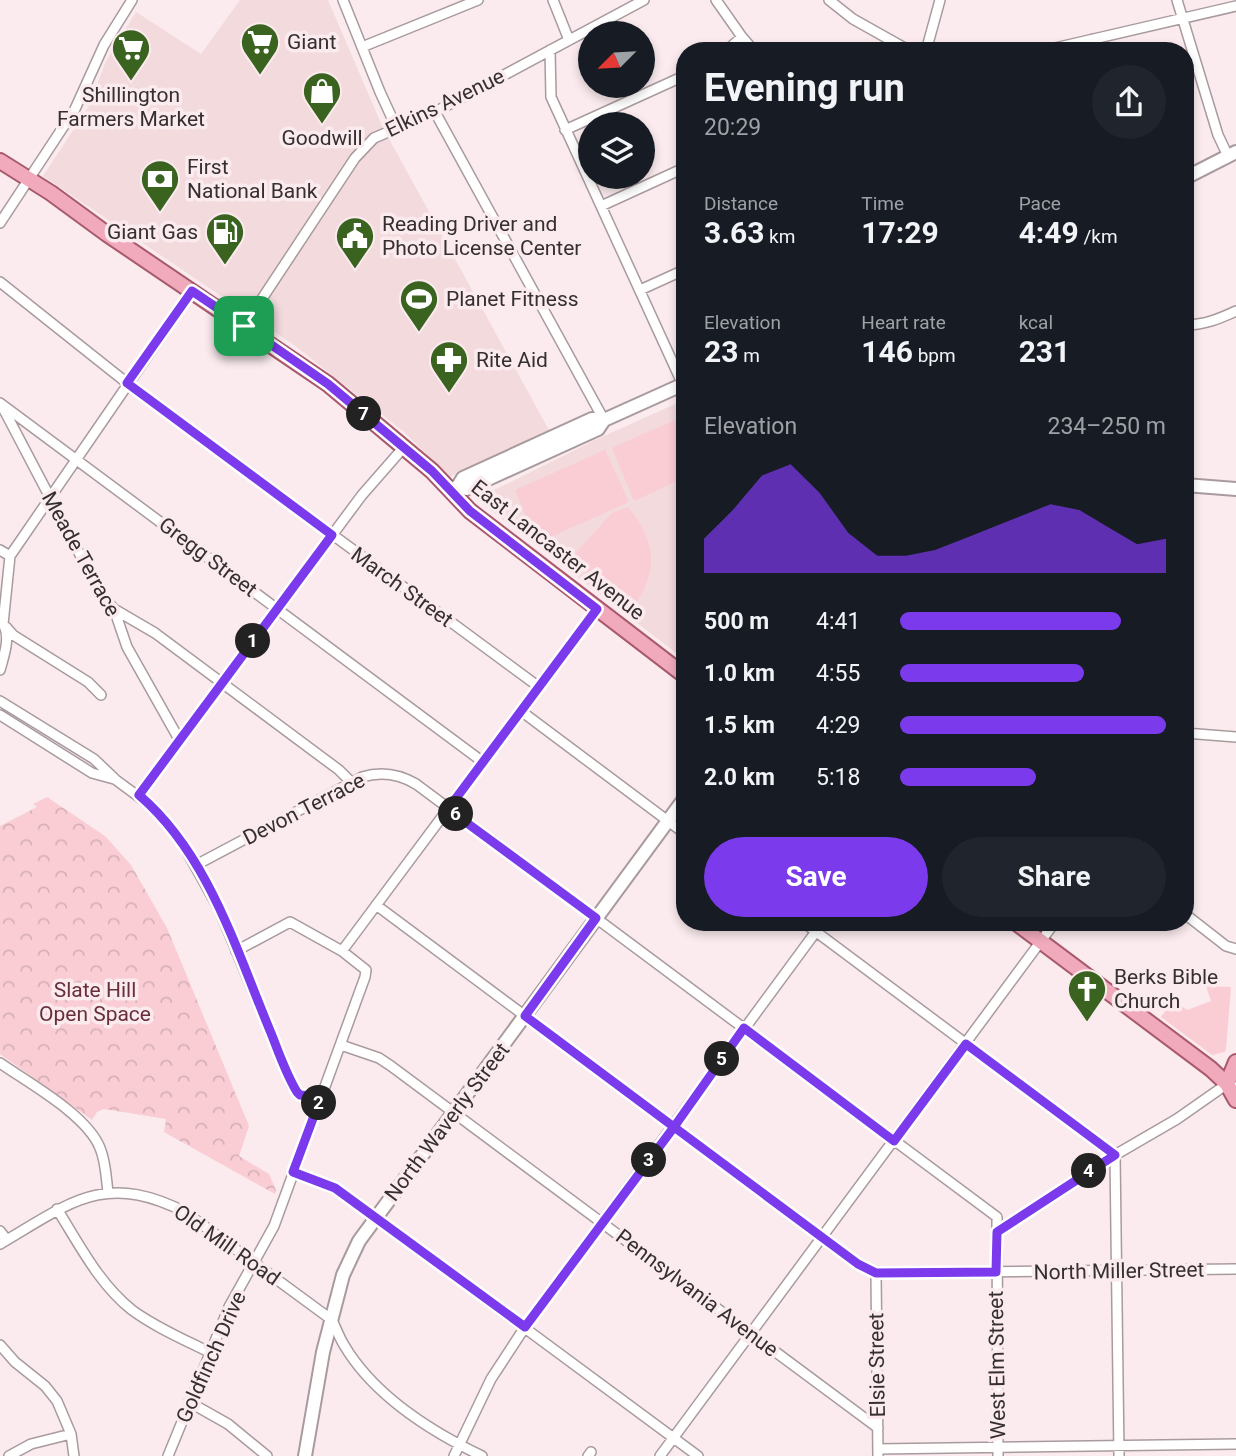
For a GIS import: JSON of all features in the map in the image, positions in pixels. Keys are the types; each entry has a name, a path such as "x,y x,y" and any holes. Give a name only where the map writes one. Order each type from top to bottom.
{"main road":[{"name":"East Lancaster Avenue","path":"0,161 328,384 454,488 479,518 676,669"},
{"path":"1027,931 1232,1085"},
{"path":"1236,1062 1232,1085 1236,1100"}],"street":[{"path":"0,223 75,110 104,44 132,0"},
{"path":"343,0 397,129"},
{"path":"362,47 478,0"},
{"path":"553,0 569,40"},
{"name":"Elkins Avenue","path":"244,326 355,158 374,138 435,112 644,0"},
{"path":"716,0 746,42"},
{"path":"830,0 852,19 894,42"},
{"path":"928,42 940,0"},
{"path":"1177,0 1189,42"},
{"path":"1080,42 1236,6"},
{"path":"736,42 742,37"},
{"path":"550,50 551,97 676,369"},
{"path":"1194,58 1218,135 1232,154 1194,173"},
{"path":"565,130 676,80"},
{"path":"435,112 604,420"},
{"path":"601,206 676,173"},
{"path":"639,290 676,274"},
{"name":"March Street","path":"0,282 127,383 538,687"},
{"path":"100,695 88,682 13,635 3,624 10,556 192,291"},
{"path":"1194,325 1212,321 1236,310"},
{"path":"454,488 463,478 592,419 604,420 676,387"},
{"name":"Gregg Street","path":"1,403 483,762"},
{"name":"Meade Terrace","path":"1,403 99,590 114,609 127,647 180,741"},
{"path":"139,795 362,495 404,447"},
{"path":"1194,486 1236,489"},
{"path":"0,551 10,556"},
{"path":"114,609 155,634 339,770 351,782"},
{"path":"236,951 290,922 342,951 597,609"},
{"path":"0,670 6,643 6,627"},
{"path":"0,701 94,759 116,780 139,795 167,822 197,865 292,1085 300,1095 321,1097"},
{"path":"521,710 676,828"},
{"path":"0,715 92,772 116,780"},
{"path":"1194,734 1236,737"},
{"name":"Devon Terrace","path":"197,865 351,782 376,773 403,776 997,1217 997,1232"},
{"name":"North Waverly Street","path":"305,1456 323,1352 348,1263 376,1217 676,810"},
{"path":"376,905 858,1264 876,1273"},
{"path":"1194,921 1226,946 1236,949"},
{"path":"660,1456 1049,931"},
{"path":"454,1456 491,1379 525,1327 816,932 1115,1155"},
{"name":"Goldfinch Drive","path":"168,1456 229,1307 274,1226 364,984 366,970 342,951"},
{"name":"Pennsylvania Avenue","path":"341,1045 379,1058 878,1428"},
{"path":"0,1063 78,1118 92,1133 104,1159 108,1192"},
{"path":"997,1232 1115,1155 1232,1085"},
{"path":"1115,1155 1119,1456"},
{"path":"293,1172 335,1188 698,1456"},
{"name":"Old Mill Road","path":"3,1242 57,1209 86,1197 108,1192 127,1192 162,1200 185,1212 256,1262 332,1320"},
{"path":"57,1209 98,1273 124,1303 149,1321 209,1352"},
{"path":"0,1231 3,1242"},
{"name":"West Elm Street","path":"997,1232 998,1452"},
{"name":"North Miller Street","path":"876,1273 1236,1269"},
{"name":"Elsie Street","path":"876,1273 878,1452"},
{"path":"332,1320 349,1352 378,1387 416,1418 482,1456"},
{"path":"0,1345 8,1356 51,1393 71,1434 74,1456"},
{"path":"189,1402 228,1423 267,1456"},
{"path":"9,1456 31,1444 71,1434"},
{"path":"878,1452 998,1452 1118,1445 1236,1444"}],"shaded area":[{"path":"240,0 328,0 383,128 550,432 450,477 403,431 294,345 43,176 89,106 106,61 136,12 201,54"},
{"path":"676,404 676,653 476,499"}],"green space":[{"path":"676,420 676,482 634,501 612,448"},
{"path":"605,450 629,502 537,543 515,490"},
{"path":"628,507 645,532 651,556 647,581 633,608 574,564 573,556 612,513"},
{"name":"Slate Hill Open Space","path":"47,797 105,836 131,865 167,928 249,1126 239,1156 269,1174 276,1190 275,1194 164,1132 166,1119 104,1109 97,1112 92,1120 0,1054 0,826 37,807 33,804"},
{"path":"1206,986 1231,987 1226,1049 1225,1052 1212,1055 1161,1017 1173,1000 1187,1010 1211,1001"}],"place":[{"name":"Giant","path":"260,76"},
{"name":"Shillington Farmers Market","path":"131,82"},
{"name":"Goodwill","path":"322,125"},
{"name":"First National Bank","path":"160,213"},
{"name":"Giant Gas","path":"225,266"},
{"name":"Reading Driver and Photo License Center","path":"355,270"},
{"name":"Planet Fitness","path":"419,333"},
{"name":"Rite Aid","path":"449,394"},
{"name":"Berks Bible Church","path":"1087,1023"}],"route":[{"path":"244,326 192,291 127,383 332,535 139,795 154,808 180,839 207,885 292,1085 300,1095 321,1097 293,1172 335,1188 525,1327 674,1127 858,1264 876,1273 996,1272 997,1232 1115,1155 966,1044 894,1141 744,1028 674,1127 525,1016 596,918 448,809 597,609 470,511 432,471 328,384 244,326"}]}
